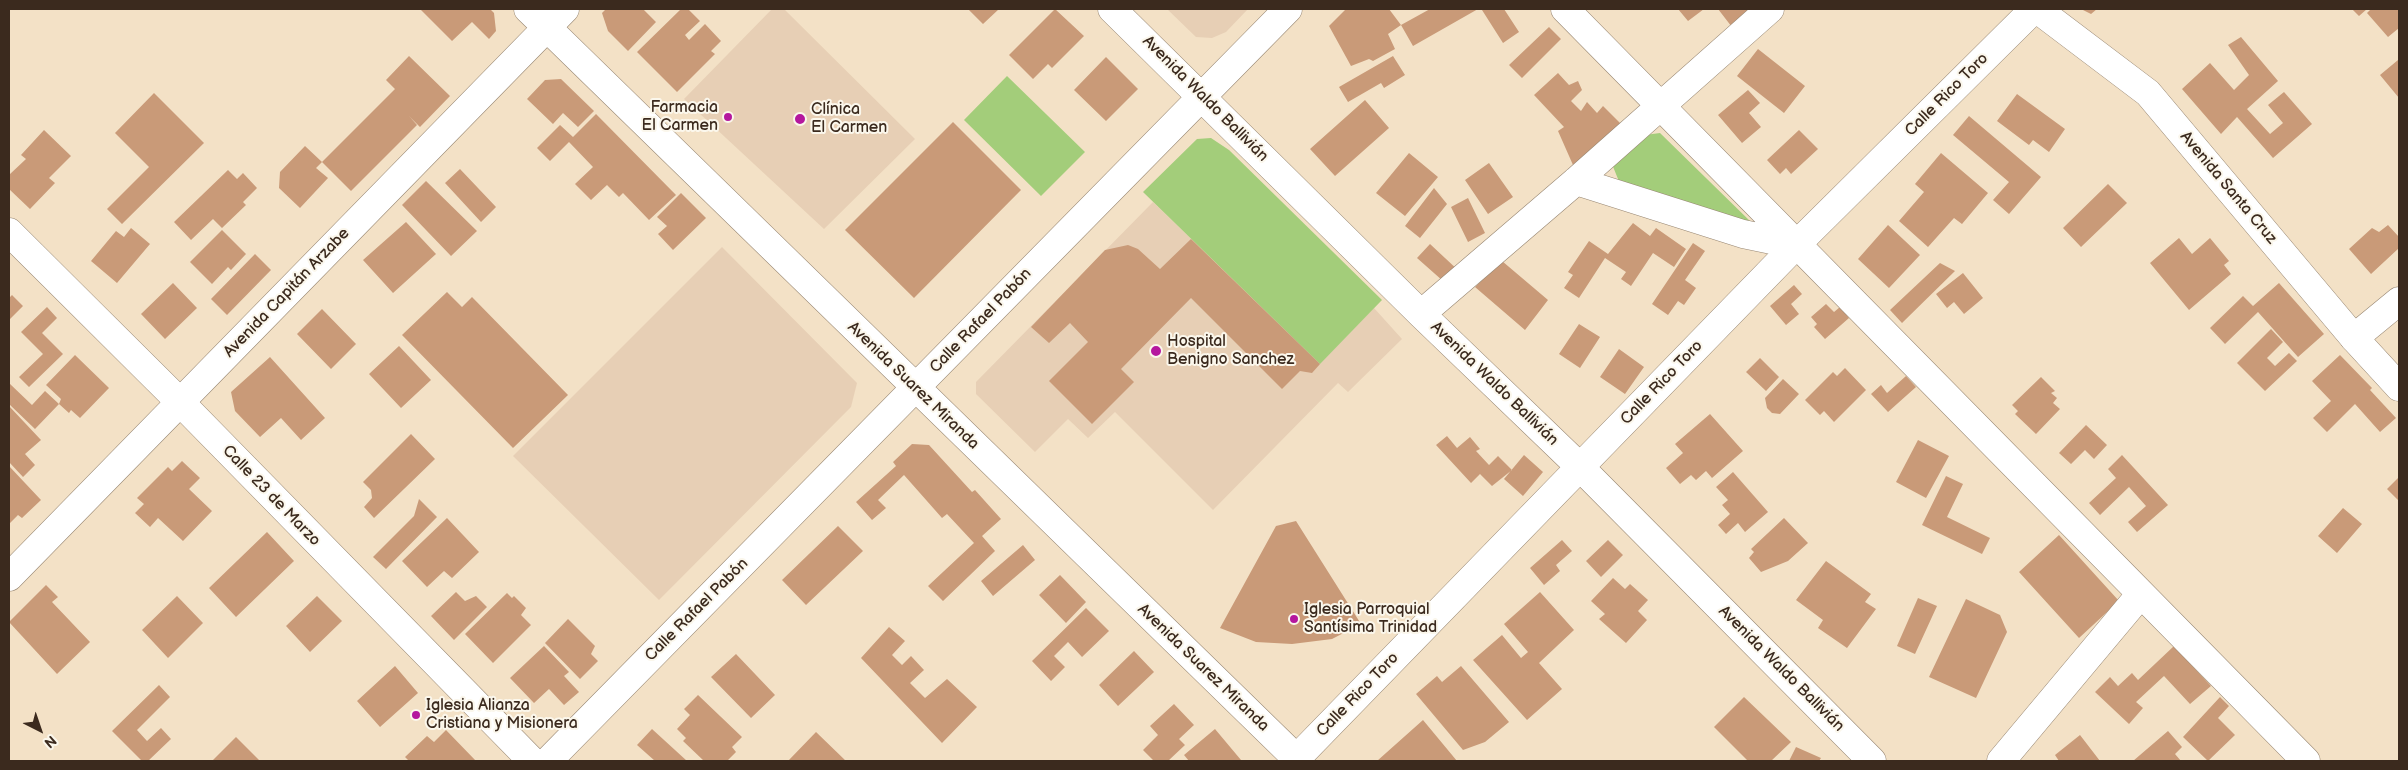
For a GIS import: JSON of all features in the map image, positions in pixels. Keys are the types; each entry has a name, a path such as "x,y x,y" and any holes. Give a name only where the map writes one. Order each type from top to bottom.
{"main road":[{"name":"Avenida Waldo Ballivián","path":"1112,9 1580,467 1872,761"},
{"name":"Calle Rafael Pabón","path":"548,761 1288,9"},
{"path":"1565,9 2140,595 2306,761"},
{"path":"1422,314 1770,9"},
{"name":"Calle Rico Toro","path":"1296,760 1796,245 2036,9"},
{"name":"Avenida Santa Cruz","path":"2036,9 2148,93 2354,338 2399,387"},
{"name":"Avenida Suarez Miranda","path":"547,15 915,388 1296,760"},
{"name":"Avenida Capitán Arzabe","path":"9,577 180,403 547,15"},
{"path":"1576,181 1742,234 1796,245"},
{"name":"Calle 23 de Marzo","path":"9,232 532,761"},
{"path":"2354,338 2399,301"},
{"path":"2001,761 2140,595"}],"shaded area":[{"name":"Clínica El Carmen","path":"772,9 784,9 915,139 824,229 684,99"},
{"path":"1167,9 1248,9 1226,32 1212,38 1196,37"},
{"name":"Hospital Benigno Sanchez","path":"1153,202 1320,363 1374,308 1402,339 1348,392 1338,383 1213,510 1115,412 1088,438 1068,419 1035,452 976,394 976,382"},
{"path":"722,247 857,383 851,407 659,600 513,456"}],"green space":[{"path":"1007,76 1085,152 1041,196 964,120"},
{"path":"1660,133 1753,224 1620,184 1612,164 1645,135"},
{"path":"1211,138 1229,150 1382,300 1320,364 1143,192 1197,139"}],"building":[{"path":"420,9 490,9 494,13 496,31 489,39 472,22 452,41"},
{"path":"606,9 643,9 656,22 628,51 608,31 602,13"},
{"path":"681,9 688,9 700,21 685,35 689,40 705,24 721,41 711,51 715,54 677,92 637,52"},
{"path":"968,9 999,9 983,24"},
{"path":"1055,9 1084,36 1052,68 1048,64 1033,79 1009,55"},
{"path":"1346,9 1389,9 1401,25 1388,34 1395,49 1373,61 1369,59 1351,66 1329,26"},
{"path":"1430,9 1478,9 1413,46 1401,25"},
{"path":"1504,9 1519,32 1503,43 1482,10"},
{"path":"1678,9 1704,9 1688,21"},
{"path":"1718,9 1746,9 1753,18 1735,31"},
{"path":"2081,9 2097,9 2091,14"},
{"path":"2352,9 2367,9 2359,16"},
{"path":"2371,9 2399,9 2399,28 2388,37 2367,13"},
{"path":"1549,27 1561,39 1522,78 1509,65"},
{"path":"2241,37 2278,81 2247,109 2270,134 2283,123 2268,105 2284,92 2312,124 2273,158 2237,117 2221,134 2182,89 2210,63 2234,90 2249,75 2228,45"},
{"path":"1758,49 1805,86 1784,113 1737,76"},
{"path":"409,56 450,96 420,127 409,116 417,125 351,191 322,162 395,89 386,80"},
{"path":"1393,56 1405,75 1384,88 1381,83 1348,102 1339,87"},
{"path":"1106,57 1138,89 1106,121 1074,90"},
{"path":"2399,61 2399,98 2380,75"},
{"path":"1558,73 1569,85 1578,81 1582,90 1571,101 1581,111 1587,102 1597,113 1603,106 1621,124 1584,160 1573,165 1558,131 1564,127 1534,95"},
{"path":"561,79 594,111 578,127 563,113 553,124 527,99 545,80"},
{"path":"1748,90 1760,103 1749,113 1761,127 1742,143 1718,115"},
{"path":"154,93 204,143 122,224 107,209 149,167 115,133"},
{"path":"2017,94 2065,129 2049,152 2033,140 2029,145 1997,121"},
{"path":"1365,100 1389,128 1335,176 1310,149"},
{"path":"596,114 676,195 649,220 623,193 619,197 607,185 591,200 575,184 593,167 569,142 550,161 537,148 560,125 573,137"},
{"path":"1969,116 2041,177 2009,214 1993,200 2009,182 1953,135"},
{"path":"953,122 1021,190 914,298 845,230"},
{"path":"44,130 71,156 49,178 55,183 30,209 9,189 9,175 26,159 21,155"},
{"path":"1799,130 1818,149 1791,174 1786,168 1780,174 1767,160"},
{"path":"305,146 322,162 316,168 328,178 300,208 279,188 280,172"},
{"path":"1409,153 1438,177 1405,216 1376,193"},
{"path":"1941,153 1988,193 1962,224 1954,218 1928,247 1899,221 1924,192 1915,184"},
{"path":"1489,163 1513,197 1488,214 1465,180"},
{"path":"460,169 496,207 481,222 445,183"},
{"path":"228,170 237,179 243,173 257,188 243,202 246,205 222,228 213,219 191,240 174,222"},
{"path":"426,181 477,231 451,256 402,205"},
{"path":"2108,184 2127,203 2081,247 2063,228"},
{"path":"1434,188 1447,204 1420,238 1405,226"},
{"path":"681,193 706,218 673,250 658,234 667,226 657,217"},
{"path":"1468,198 1485,233 1468,242 1451,207"},
{"path":"406,222 436,254 393,293 363,260"},
{"path":"1633,223 1650,236 1656,228 1686,249 1674,267 1653,253 1631,286 1621,279 1626,272 1605,258 1579,298 1564,288 1573,275 1568,272 1589,241 1608,254"},
{"path":"1888,225 1920,255 1889,288 1858,259"},
{"path":"2388,225 2399,237 2399,248 2371,274 2349,249 2372,228 2379,232"},
{"path":"131,228 150,244 117,283 91,261 116,231 124,237"},
{"path":"222,230 246,254 231,270 228,267 212,284 190,262"},
{"path":"2179,238 2192,254 2210,238 2229,261 2224,265 2231,274 2189,310 2150,263"},
{"path":"1191,239 1320,364 1312,373 1300,371 1282,389 1191,298 1121,369 1134,382 1092,424 1049,381 1088,342 1070,323 1049,343 1031,327 1105,250 1128,245 1138,249 1160,269"},
{"path":"1693,243 1705,251 1685,280 1696,288 1684,305 1678,301 1668,315 1652,304"},
{"path":"1430,244 1460,272 1443,281 1417,258"},
{"path":"255,254 271,270 227,315 211,299"},
{"path":"1502,261 1548,300 1525,330 1475,287"},
{"path":"1940,263 1955,271 1902,323 1890,310"},
{"path":"1963,273 1983,298 1964,314 1954,302 1947,308 1936,294"},
{"path":"173,283 197,308 165,339 141,314"},
{"path":"2279,283 2324,334 2298,357 2258,312 2225,344 2210,328 2243,296 2253,306"},
{"path":"1794,285 1802,294 1791,304 1799,314 1786,325 1770,306"},
{"path":"447,292 462,307 472,297 568,395 513,448 402,335"},
{"path":"12,295 23,306 9,320 9,298"},
{"path":"1826,304 1834,312 1840,307 1849,318 1825,339 1814,327 1817,324 1811,317"},
{"path":"47,307 57,318 42,333 63,354 29,387 19,377 43,354 21,332"},
{"path":"322,309 356,344 331,369 297,334"},
{"path":"1579,324 1600,337 1580,368 1559,354"},
{"path":"2271,329 2283,342 2267,358 2275,366 2289,353 2297,361 2265,391 2237,363"},
{"path":"399,346 431,380 401,408 369,374"},
{"path":"1619,349 1644,367 1625,394 1600,377"},
{"path":"75,355 109,388 80,418 71,410 69,413 59,404 61,399 46,385"},
{"path":"2340,355 2372,388 2370,390 2396,418 2380,432 2355,404 2327,432 2313,418 2331,401 2312,381"},
{"path":"270,357 325,418 301,440 281,418 260,437 235,411 231,392"},
{"path":"1760,358 1779,377 1766,391 1746,372"},
{"path":"1845,368 1866,390 1834,422 1824,411 1820,415 1805,400 1833,372 1837,376"},
{"path":"1906,376 1916,387 1888,412 1871,394 1881,385 1887,393"},
{"path":"2041,377 2055,391 2051,393 2057,398 2053,403 2060,409 2036,434 2015,414 2018,411 2012,405"},
{"path":"1783,379 1799,394 1780,414 1772,413 1767,408 1765,398"},
{"path":"9,383 32,405 45,391 59,404 35,429 9,404"},
{"path":"9,406 41,440 25,454 35,465 23,477 9,462"},
{"path":"1710,414 1743,451 1712,478 1706,471 1696,480 1691,475 1680,484 1666,468 1683,453 1675,444"},
{"path":"2086,425 2107,445 2094,459 2085,450 2071,464 2059,453"},
{"path":"411,434 435,459 374,518 364,507 372,498 371,490 363,482"},
{"path":"1447,436 1457,448 1470,437 1480,449 1476,451 1489,465 1498,456 1512,470 1492,486 1480,474 1471,483 1436,445"},
{"path":"1918,440 1949,456 1926,498 1896,482"},
{"path":"912,444 929,445 972,492 975,490 1001,519 982,536 995,551 943,601 928,586 974,543 947,514 942,518 904,475 878,500 886,508 872,520 856,502 896,466 893,462"},
{"path":"1524,455 1543,472 1523,496 1504,479"},
{"path":"2122,455 2168,505 2137,532 2128,522 2146,506 2129,487 2100,515 2089,503 2116,478 2108,469"},
{"path":"182,461 200,478 189,489 212,511 183,541 158,518 150,527 135,513 144,504 137,498 168,467 172,471"},
{"path":"9,466 41,500 22,518 18,515 9,524"},
{"path":"1733,472 1768,512 1745,532 1738,523 1726,534 1718,525 1730,514 1722,505 1728,500 1716,487"},
{"path":"1946,476 1963,484 1947,517 1990,538 1982,554 1922,525"},
{"path":"2399,477 2399,501 2387,489"},
{"path":"419,499 437,517 386,569 373,557 414,516"},
{"path":"2343,508 2362,524 2337,553 2318,536"},
{"path":"447,518 479,552 452,578 444,571 427,587 402,561"},
{"path":"1784,518 1808,543 1788,561 1761,572 1749,558 1754,552 1751,549"},
{"path":"1296,521 1361,624 1332,639 1292,644 1256,642 1220,628 1276,526"},
{"path":"838,526 863,551 806,605 782,580"},
{"path":"267,532 294,561 236,617 209,588"},
{"path":"2059,535 2119,601 2079,638 2019,572"},
{"path":"1562,540 1572,551 1556,565 1560,571 1544,585 1530,568"},
{"path":"1608,540 1623,555 1601,577 1586,561"},
{"path":"1023,545 1035,560 993,596 981,581"},
{"path":"1826,561 1871,594 1865,602 1876,609 1847,648 1818,628 1823,620 1796,600"},
{"path":"1060,575 1086,602 1066,623 1039,595"},
{"path":"1613,578 1625,589 1630,584 1648,600 1638,611 1647,620 1626,643 1599,619 1605,614 1591,601"},
{"path":"46,585 58,597 52,602 90,642 57,674 9,622"},
{"path":"456,592 465,601 476,596 487,607 454,640 431,616"},
{"path":"1540,592 1574,630 1539,663 1562,689 1527,720 1473,660 1502,635 1521,658 1528,652 1504,624"},
{"path":"507,593 512,598 514,596 526,608 521,615 531,625 493,663 465,634"},
{"path":"177,596 203,623 168,658 142,630"},
{"path":"317,596 342,621 310,652 286,626"},
{"path":"1918,598 1937,606 1915,654 1897,646"},
{"path":"1966,599 2000,615 2007,632 1976,698 1929,677"},
{"path":"1086,608 1109,631 1082,657 1068,642 1054,656 1065,667 1051,681 1032,661"},
{"path":"568,619 595,646 591,654 598,661 580,679 545,643"},
{"path":"889,627 905,641 892,655 902,665 911,656 924,670 910,683 925,698 947,679 977,707 942,743 861,658"},
{"path":"544,646 569,672 564,676 579,692 564,705 549,689 534,703 510,678"},
{"path":"2174,646 2211,686 2190,704 2164,676 2136,702 2143,708 2129,724 2095,692 2110,677 2118,686 2132,673 2138,680"},
{"path":"1134,651 1154,672 1118,706 1099,685"},
{"path":"736,654 775,695 751,718 711,677"},
{"path":"395,666 418,693 380,727 357,701"},
{"path":"1461,666 1509,722 1485,742 1463,750 1416,694 1437,676 1442,682"},
{"path":"159,685 170,697 137,730 147,741 161,728 171,739 148,761 142,761 112,731"},
{"path":"698,695 742,737 732,747 736,752 727,761 704,761 683,741 686,738 677,729 690,715 684,709"},
{"path":"1744,697 1791,742 1771,761 1748,761 1714,727"},
{"path":"2220,697 2229,706 2218,718 2235,735 2208,761 2183,737"},
{"path":"1174,704 1194,725 1179,739 1185,745 1168,761 1154,761 1143,750 1158,735 1150,726"},
{"path":"1423,720 1457,761 1377,761"},
{"path":"652,729 687,761 655,761 637,745"},
{"path":"1215,729 1241,760 1189,761 1184,755"},
{"path":"446,730 476,761 409,761 405,757 427,736 434,742"},
{"path":"2168,731 2182,747 2175,754 2181,761 2133,761"},
{"path":"816,732 846,761 788,761"},
{"path":"2080,735 2100,761 2059,761 2055,755"},
{"path":"236,737 260,761 212,761"},
{"path":"1796,747 1821,758 1819,761 1789,761"}],"place":[{"name":"Farmacia El Carmen","path":"728,117"},
{"name":"Clínica El Carmen","path":"800,119"},
{"name":"Hospital Benigno Sanchez","path":"1156,351"},
{"name":"Iglesia Parroquial Santísima Trinidad","path":"1294,619"},
{"name":"Iglesia Alianza Cristiana y Misionera","path":"416,715"}]}
